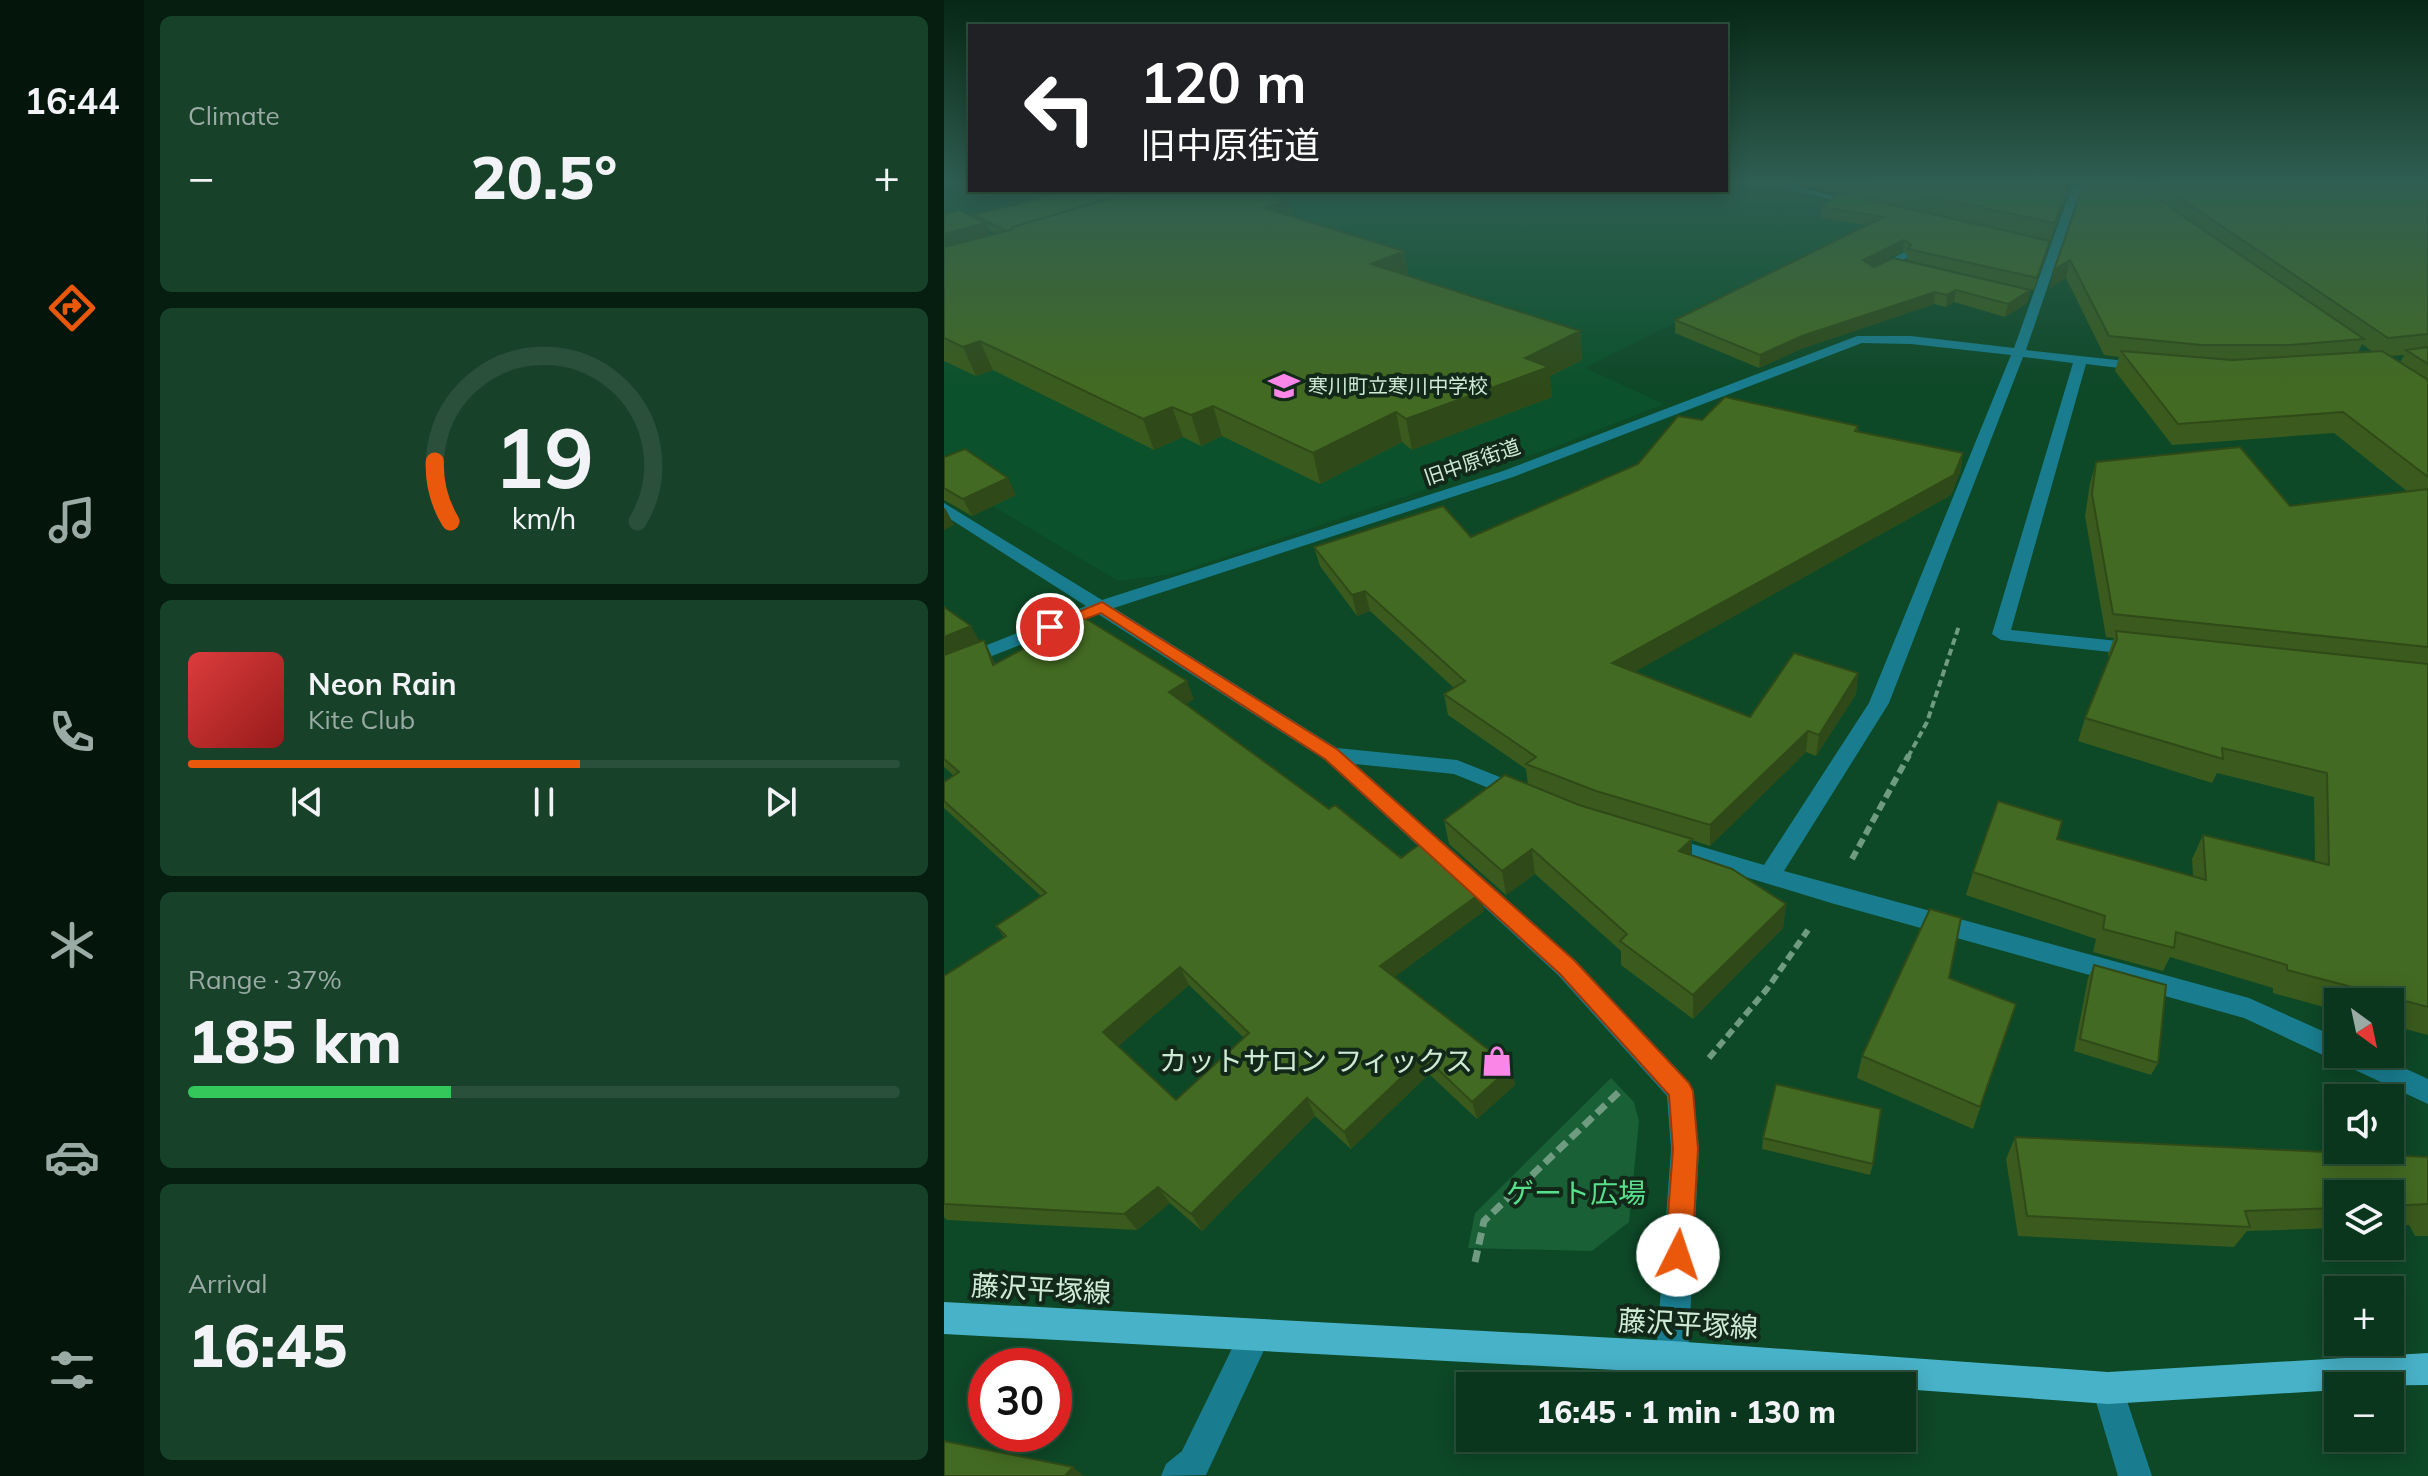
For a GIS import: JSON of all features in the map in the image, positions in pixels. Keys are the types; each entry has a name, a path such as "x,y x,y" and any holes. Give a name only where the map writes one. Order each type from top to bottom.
{"main road":[{"name":"藤沢平塚線","path":"944,1318 1672,1357 2108,1388 2428,1369"}],"street":[{"path":"1770,875 1879,703 2040,299 2056,249"},
{"path":"1871,273 1908,253"},
{"path":"1890,263 1905,266"},
{"path":"2025,295 2040,299"},
{"name":"旧中原街道","path":"944,669 1102,606 1508,474 1861,339 1911,340 2080,362 2165,369"},
{"path":"2080,362 2001,634 2155,651"},
{"path":"944,508 1332,755 1567,968 1680,1091 1685,1149 1672,1357"},
{"path":"1332,755 1457,767 1546,803"},
{"path":"1650,839 2249,1009 2324,1044"},
{"path":"2377,1068 2428,1092"},
{"path":"1178,1476 1194,1463 1255,1335"},
{"path":"2108,1388 2135,1476"}],"path":[{"path":"1680,1091 1767,989 1811,926"},
{"path":"1475,1262 1484,1221 1652,1060"}],"shaded area":[{"name":"寒川町立寒川中学校","path":"1034,249 1822,249 1585,368 1664,404 1557,446 1173,574 1118,581 944,477 944,277"}],"green space":[{"name":"ゲート広場","path":"1611,1078 1634,1102 1639,1121 1629,1222 1592,1251 1468,1248 1475,1213"}],"building":[{"path":"944,249 1397,249 1404,251 1371,264 1580,331 1525,358 1549,367 1406,419 1396,412 1313,453 1213,406 1191,415 1172,407 1143,419 980,341 963,347 944,338"},
{"path":"1819,249 1886,249 1863,260 1874,267 1893,258 2030,290 2008,304 1956,290 1947,295 1935,292 1802,336 1760,355 1675,320"},
{"path":"1908,249 2047,249 2037,278"},
{"path":"2061,249 2231,249 2364,339 2290,345 2202,345 2109,336 2070,260 2054,270"},
{"path":"2255,249 2428,249 2428,334 2388,338"},
{"path":"2428,347 2428,364 2406,350"},
{"path":"2121,351 2232,360 2382,351 2428,380 2428,477 2343,412 2178,424"},
{"path":"1725,397 1858,426 1855,431 1963,453 1954,475 1612,663 1750,717 1794,653 1858,673 1819,735 1808,731 1710,825 1596,791 1526,764 1536,757 1444,694 1465,681 1365,591 1352,595 1314,547 1443,506 1471,537 1638,464 1678,416 1702,420"},
{"path":"2240,447 2290,506 2428,489 2428,647 2113,614 2092,494 2096,462"},
{"path":"965,449 1008,478 963,499 944,488 944,457"},
{"path":"944,607 971,626 944,637"},
{"path":"1083,617 1187,681 1169,692 1329,809 1335,805 1401,858 1424,841 1481,893 1380,966 1511,1067 1472,1102 1424,1056 1344,1132 1307,1098 1191,1214 1158,1187 1124,1214 944,1204 944,976 1006,936 996,926 1046,893 944,801 944,782 959,772 944,759 944,655 984,640 993,665","holes":["1180,967 1249,1033 1176,1100 1103,1032"]},
{"path":"2116,631 2428,664 2428,1007 2404,1001 2404,988 2356,988 2287,970 2287,965 2176,932 2174,948 2103,929 2105,916 1973,872 1998,801 2062,821 2057,839 2206,880 2203,835 2329,865 2327,773 2222,748 2223,759 2085,718 2117,639"},
{"path":"1505,775 1579,805 1692,839 1679,851 1732,869 1786,904 1693,995 1620,941 1627,934 1532,849 1502,871 1444,820"},
{"path":"1930,909 1961,918 1949,978 2016,1004 1980,1107 1862,1056"},
{"path":"2094,965 2166,985 2158,1063 2080,1039"},
{"path":"1776,1084 1881,1109 1873,1164 1763,1138"},
{"path":"2015,1137 2324,1152 2324,1164 2404,1164 2404,1156 2428,1157 2428,1204 2404,1205 2404,1180 2324,1180 2324,1208 2245,1211 2250,1227 2027,1216"},
{"path":"944,1441 968,1446 968,1452 999,1452 1073,1467 1065,1476 944,1476"}],"place":[{"name":"寒川町立寒川中学校","path":"1284,386"},
{"name":"カットサロン フィックス","path":"1497,1061"}],"route":[{"path":"1050,627 1102,606 1332,755 1567,968 1680,1091 1685,1149 1678,1255"}]}
